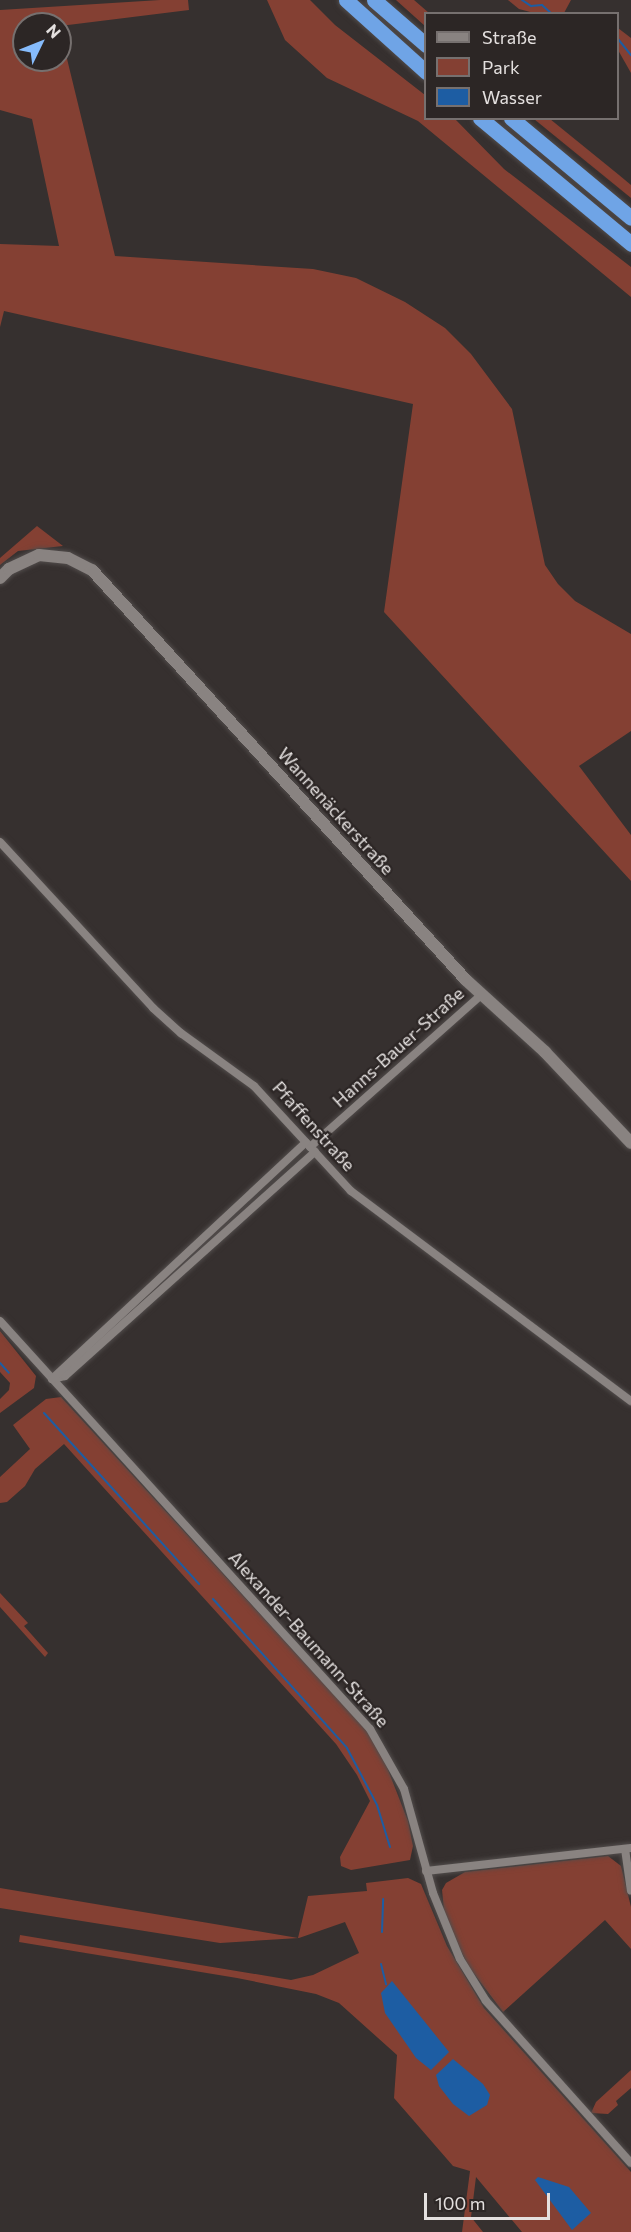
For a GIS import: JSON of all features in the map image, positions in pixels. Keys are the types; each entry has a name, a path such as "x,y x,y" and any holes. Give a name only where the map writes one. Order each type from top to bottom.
{"highway":[{"path":"346,0 424,70"},
{"path":"374,0 424,43"},
{"path":"482,120 631,244"},
{"path":"513,120 631,218"}],"street":[{"name":"Wannenäckerstraße","path":"0,578 9,569 39,555 68,558 92,570 480,996 545,1052 631,1143"},
{"name":"Pfaffenstraße","path":"0,842 153,1008 185,1036 254,1086 310,1147 381,1217 631,1401"},
{"name":"Hanns-Bauer-Straße","path":"233,1217 480,996"},
{"name":"Hanns-Bauer-Straße","path":"52,1379 65,1376 157,1286 310,1147"},
{"name":"Alexander-Baumann-Straße","path":"0,1321 370,1729 404,1789 426,1871 460,1959 486,2001 631,2163"},
{"path":"426,1871 628,1848 631,1892"}],"green space":[{"path":"188,0 189,10 72,25 72,12 12,12 12,72 70,72 115,256 313,269 356,278 405,302 445,328 471,354 512,409 545,565 558,584 575,601 631,634 631,731 579,766 631,835 631,881 384,612 413,404 4,311 0,327 0,244 59,246 32,119 0,110 0,10"},
{"path":"267,0 310,0 335,25 424,94 424,120 456,120 504,169 631,267 631,297 418,121 327,78 285,40"},
{"path":"396,0 414,0 428,12 424,12 424,25"},
{"path":"508,0 571,0 565,12 530,12 519,9"},
{"path":"619,29 631,38 631,73 619,52"},
{"path":"535,120 551,120 619,175 631,185 631,198"},
{"path":"37,526 63,546 18,551 0,565 0,558"},
{"path":"0,1331 36,1376 34,1388 0,1413 0,1399 9,1390 10,1383 0,1372"},
{"path":"61,1397 366,1730 383,1757 408,1821 413,1846 410,1860 351,1870 341,1866 340,1857 370,1801 357,1775 336,1744 64,1444 35,1469 25,1486 7,1502 0,1503 0,1477 30,1449 13,1425 46,1399"},
{"path":"0,1593 28,1623 24,1626 48,1653 45,1657 0,1607"},
{"path":"608,1856 621,1866 631,1907 631,1949 605,1920 503,2012 469,1967 455,1939 444,1910 442,1890 446,1883 465,1872"},
{"path":"408,1878 421,1884 447,1946 484,2008 631,2172 631,2232 522,2232 476,2177 471,2217 483,2232 462,2232 470,2171 453,2166 394,2098 397,2055 339,2003 316,1994 237,1978 19,1942 20,1935 291,1980 313,1975 359,1953 345,1922 299,1938 220,1943 0,1908 0,1888 298,1938 308,1896 367,1891 366,1883"},
{"path":"631,2070 631,2088 616,2101 618,2105 608,2114 591,2113 596,2102"}],"water":[{"path":"392,1981 449,2052 431,2070 416,2058 385,2013 381,1993"},
{"path":"453,2059 483,2084 490,2095 487,2105 469,2116 453,2104 439,2086 436,2075"},
{"path":"538,2177 569,2187 591,2213 572,2230 535,2180"}],"waterway":[{"path":"522,0 531,6 542,5 550,12"},
{"path":"619,40 631,55"},
{"path":"0,1363 9,1373"},
{"path":"44,1413 199,1584"},
{"path":"213,1599 347,1748 377,1805 390,1847"},
{"path":"382,1932 383,1899"},
{"path":"381,1964 386,1984"}]}
